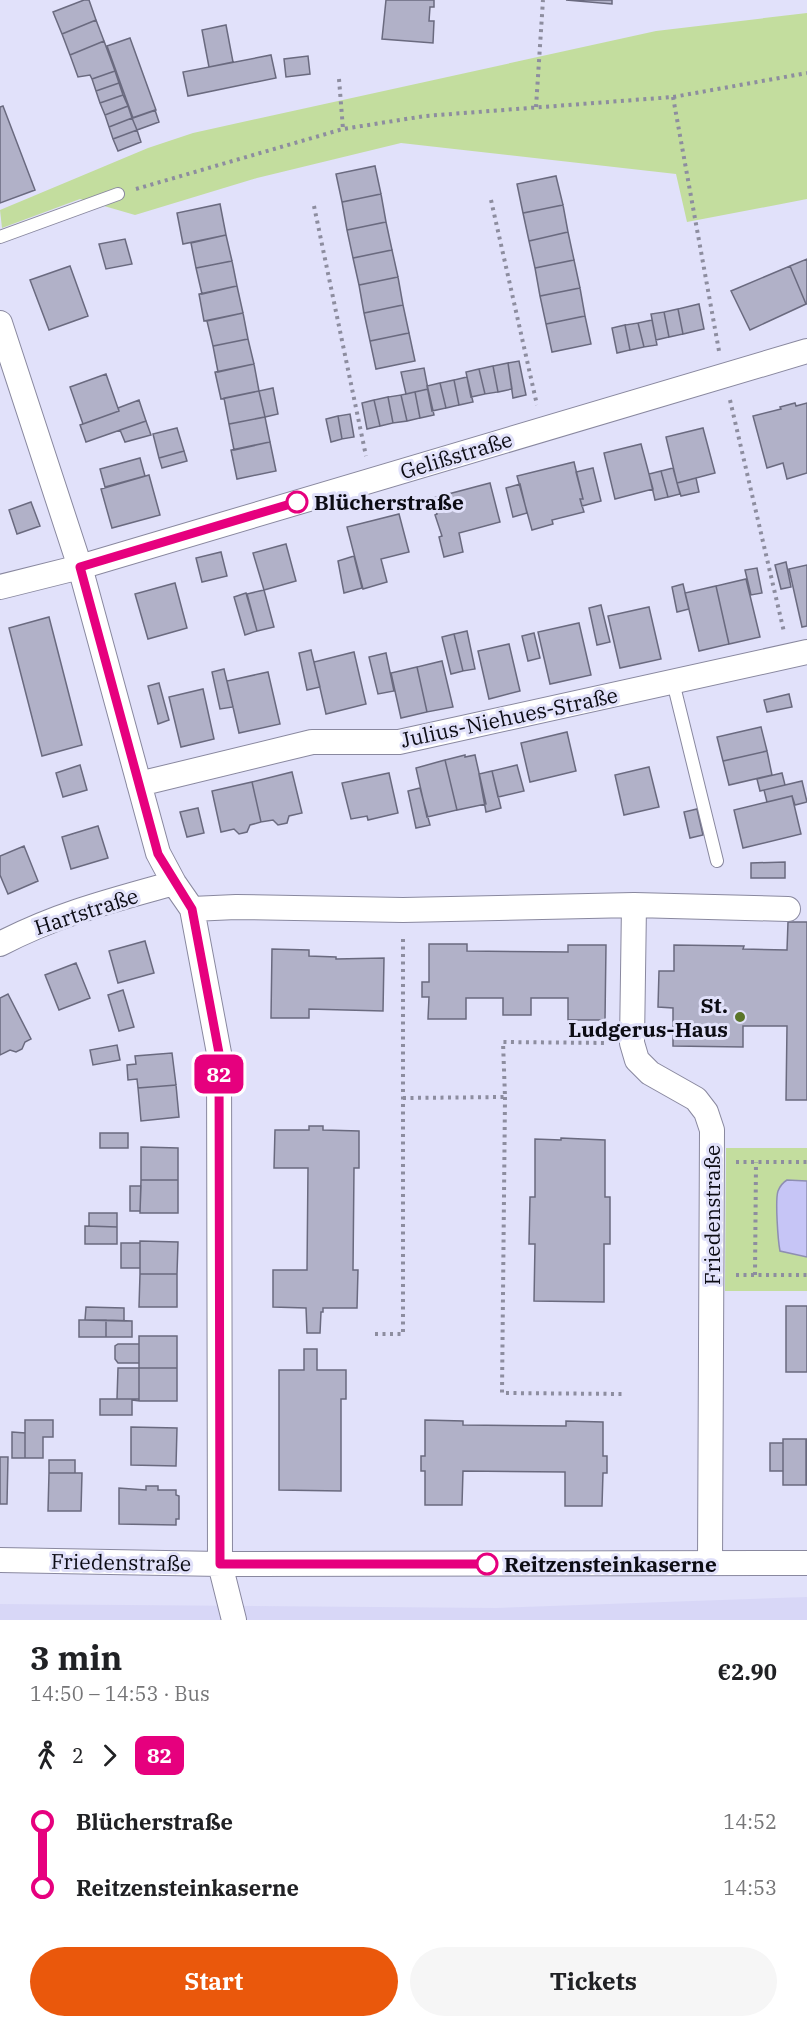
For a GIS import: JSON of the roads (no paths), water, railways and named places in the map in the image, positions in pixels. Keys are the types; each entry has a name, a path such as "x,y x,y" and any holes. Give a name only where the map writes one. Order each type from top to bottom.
{"street":[{"path":"0,323 80,567 158,854 192,909 219,1053 220,1564 234,1620"},
{"name":"Gelißstraße","path":"0,587 80,567 807,351"},
{"name":"Julius-Niehues-Straße","path":"140,784 312,742 399,742 798,654"},
{"name":"Hartstraße","path":"0,944 29,928 80,909 174,883"},
{"path":"192,909 247,907 403,910 634,905 788,909"},
{"name":"Friedenstraße","path":"634,905 632,1043 637,1060 650,1073 696,1099 706,1112 711,1130 710,1563"},
{"name":"Friedenstraße","path":"0,1560 220,1564 807,1563"}],"lane":[{"path":"0,237 118,194"},
{"path":"674,682 717,861"}],"place":[{"name":"Blücherstraße","path":"297,502"},
{"name":"St. Ludgerus-Haus","path":"740,1017"},
{"name":"Reitzensteinkaserne","path":"487,1564"}]}
